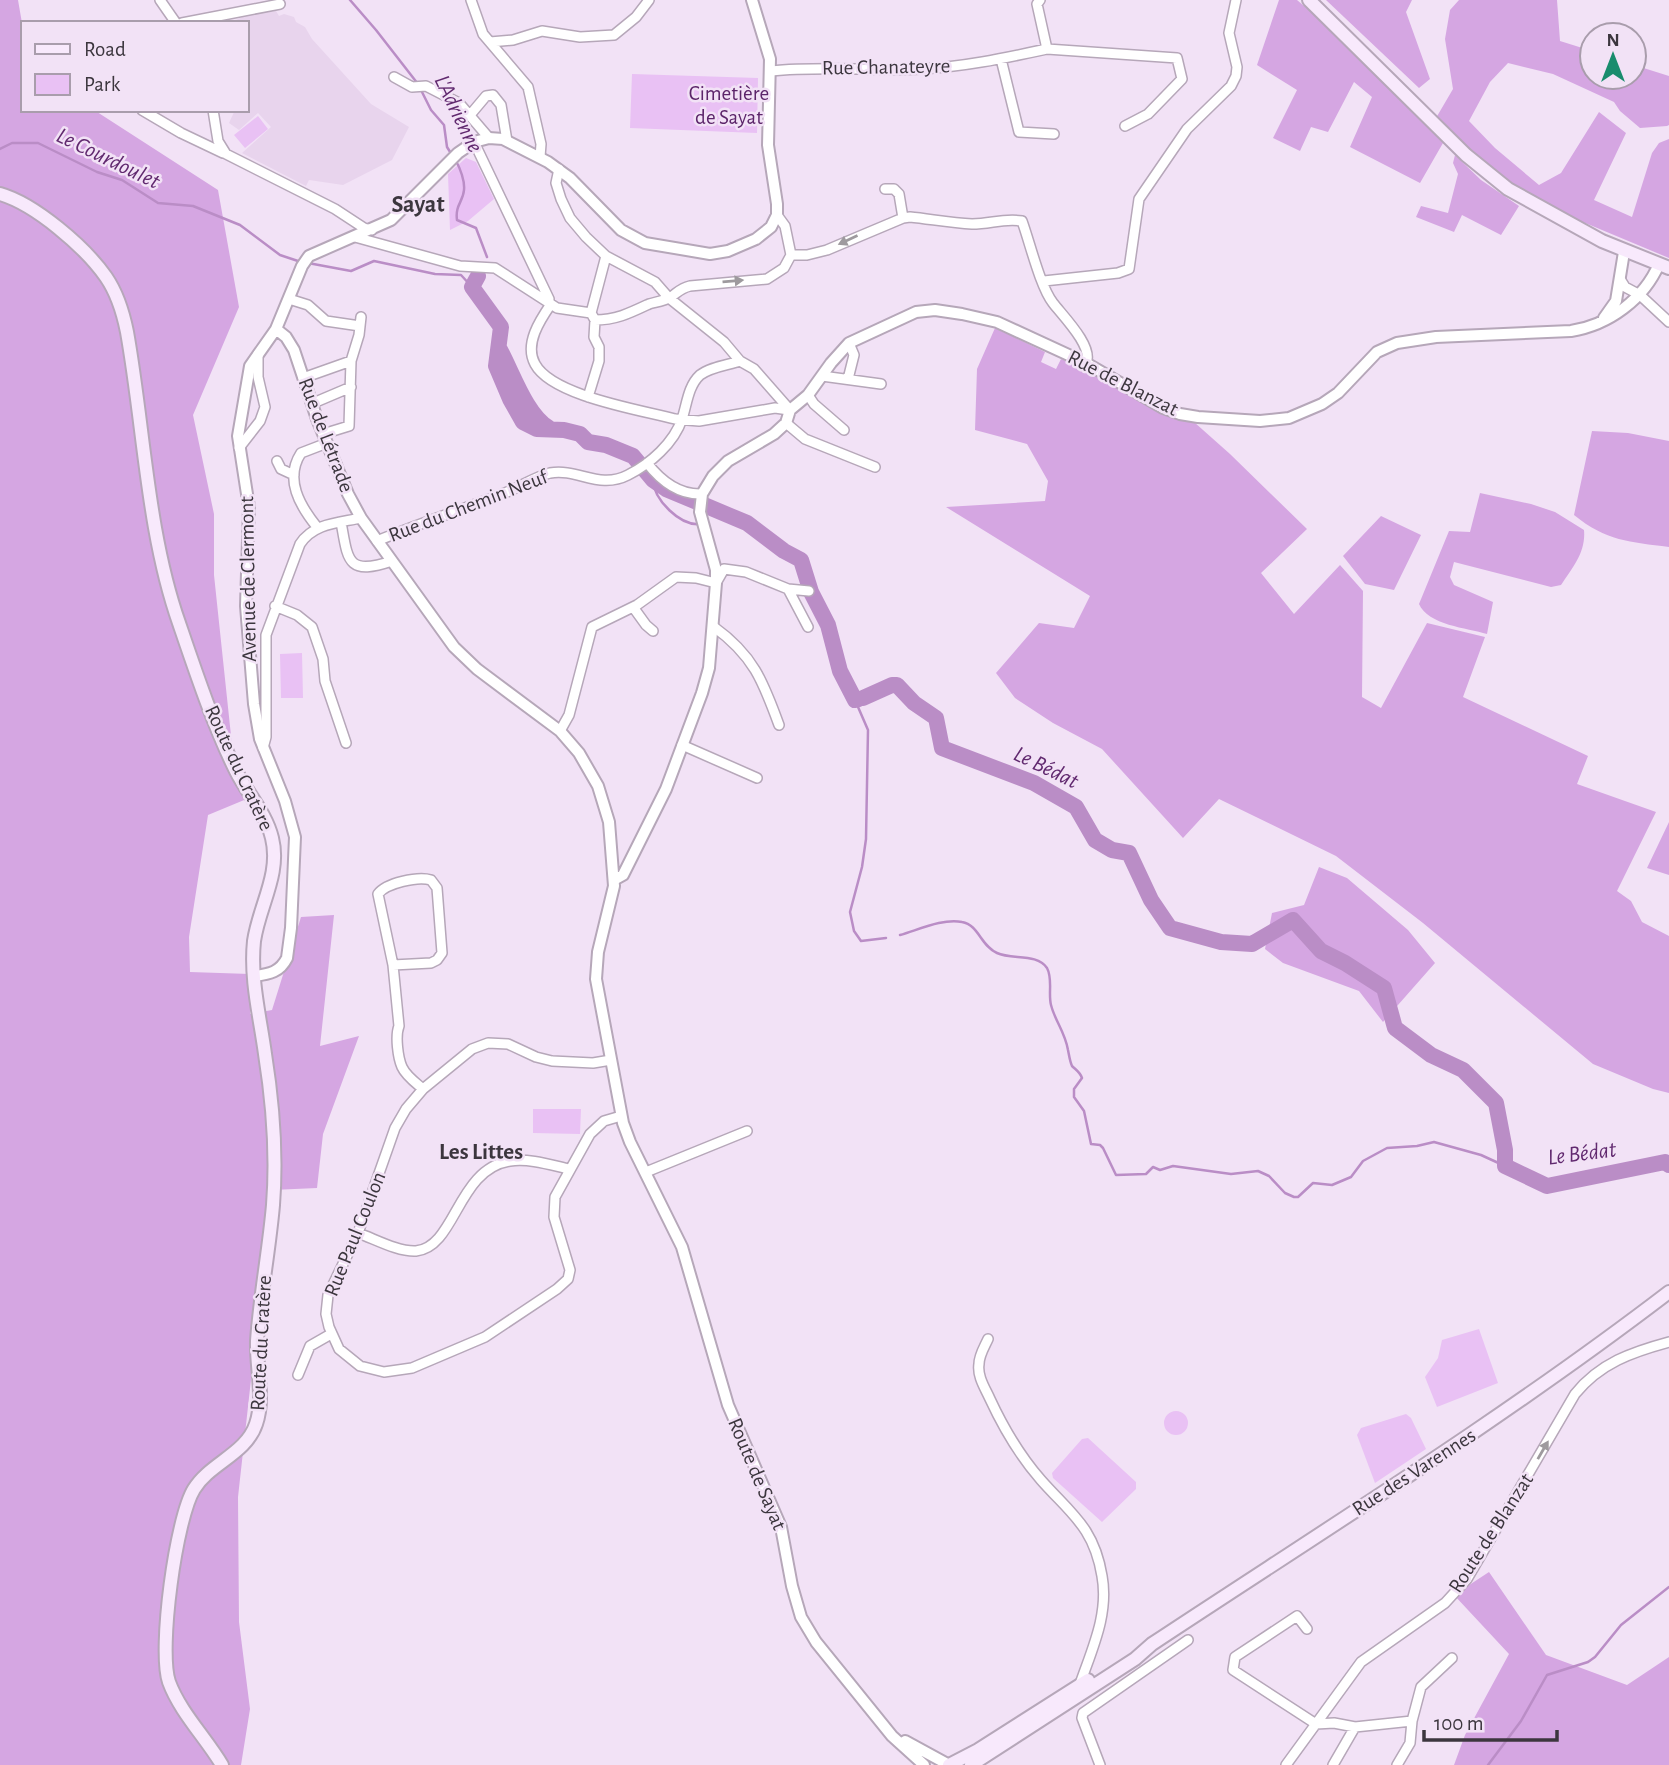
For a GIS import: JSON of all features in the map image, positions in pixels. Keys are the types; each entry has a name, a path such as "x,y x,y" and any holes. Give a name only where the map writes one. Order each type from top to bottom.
{"main road":[{"path":"1309,0 1486,173 1526,201 1625,252 1664,266"},
{"name":"Route du Cratère","path":"0,194 24,205 80,248 107,278 124,315 163,569 171,600 230,758 267,823 272,838 274,865 257,925 254,952 254,976 272,1108 275,1169 257,1340 258,1413 255,1426 245,1442 203,1477 188,1501 179,1534 164,1641 165,1665 172,1689 222,1765"},
{"name":"Rue des Varennes","path":"971,1765 1130,1654 1152,1644 1493,1420 1669,1292"},
{"name":"Rue des Varennes","path":"949,1765 1082,1688"}],"street":[{"path":"160,0 175,21"},
{"path":"471,0 481,30 528,87 541,144 540,157"},
{"path":"490,42 513,40 542,31 580,37 614,35 622,31 649,0"},
{"path":"355,237 460,266 495,268 557,308 593,317 619,318 651,303 669,299 678,290 690,286 767,279 784,268 791,255 785,226 776,215 778,204 768,145 771,71 765,40 752,0"},
{"path":"1040,0 1037,4 1047,49"},
{"path":"1044,281 1118,273 1129,269 1139,199 1187,129 1231,86 1236,76 1237,66 1229,33 1236,0"},
{"path":"192,21 280,4"},
{"name":"Rue Chanateyre","path":"771,71 802,68 959,67 1047,49 1177,58 1182,79 1148,114 1125,126"},
{"path":"1000,59 1019,132 1054,134"},
{"path":"394,77 412,87 426,86 459,103 489,138"},
{"path":"470,116 486,96 493,96 501,105 507,141"},
{"path":"145,112 372,230"},
{"path":"213,112 218,141 226,154"},
{"name":"Avenue de Clermont","path":"254,976 274,972 281,968 288,958 296,855 291,821 262,748 256,722 246,630 249,508 238,431 248,371 276,329 306,261 372,230 397,215 461,150 474,142 489,138 507,141 559,169 621,230 656,246 709,254 728,251 766,233 776,215"},
{"path":"474,142 551,304"},
{"path":"559,169 556,183 566,212 586,237 606,256 654,282 669,299 724,342 740,361 754,369 790,410"},
{"path":"885,189 894,189 899,194 903,218"},
{"path":"791,255 807,256 827,250 903,218 970,224 1006,219 1022,221 1050,300 1086,348 1089,357 1086,363"},
{"path":"1599,323 1616,301 1625,252"},
{"path":"588,397 599,361 593,317 606,256"},
{"name":"Rue de Blanzat","path":"790,410 808,395 849,344 911,313 935,310 998,322 1086,363 1163,408 1180,414 1198,418 1289,418 1322,404 1338,393 1377,352 1397,343 1475,335 1571,331 1599,323 1612,317 1640,295 1664,266"},
{"path":"1620,279 1625,287 1640,295 1669,322"},
{"path":"289,299 308,305 326,321 360,322 351,361 349,426 301,453 295,464 297,496 317,527"},
{"path":"551,304 534,335 534,363 551,380 588,397 681,420 725,418 775,408 790,410"},
{"name":"Rue de Létrade","path":"276,329 291,344 311,404 348,494 377,541 446,637 463,656 560,731 585,761 603,799 611,832 614,880"},
{"path":"848,379 855,355 849,344"},
{"path":"239,448 260,421 265,407 258,377 258,354"},
{"path":"303,378 351,361"},
{"path":"702,501 668,484 644,466 663,448 681,420 692,386 700,376 740,361"},
{"path":"822,376 881,384"},
{"path":"311,404 351,387"},
{"path":"808,395 814,404 844,429"},
{"path":"614,880 623,875 662,799 709,668 716,583 702,501 713,476 728,461 774,433 786,422 790,410"},
{"path":"786,422 805,439 875,467"},
{"path":"276,461 281,469 294,475"},
{"name":"Rue du Chemin Neuf","path":"377,541 550,473 561,472 597,481 611,481 644,466"},
{"path":"262,748 265,737 265,639 300,544 307,533 317,527 361,518"},
{"path":"341,522 347,553 356,566 374,567 392,561"},
{"path":"711,556 723,569 746,572 788,589 808,592"},
{"path":"716,583 723,569"},
{"path":"560,731 569,715 592,627 633,607 676,577 716,583"},
{"path":"788,589 808,626"},
{"path":"275,606 297,615 312,627 323,659 325,681 346,743"},
{"path":"633,607 653,631"},
{"path":"714,627 743,651 757,669 779,725"},
{"path":"682,745 757,778"},
{"path":"393,965 431,963 442,953 438,888 431,880 419,879 384,887 377,894 393,965 399,1026 397,1040 401,1063 404,1071 423,1089"},
{"name":"Route de Sayat","path":"614,880 612,900 601,938 596,979 621,1116 630,1142 678,1236 732,1415 781,1527 792,1586 801,1616 816,1642 888,1730 924,1765"},
{"name":"Rue Paul Coulon","path":"331,1334 326,1314 328,1295 358,1233 395,1128 423,1089 472,1049 488,1043 508,1044 552,1061 593,1063 611,1060"},
{"path":"298,1375 310,1346 331,1334 344,1355 360,1366 376,1372 402,1371 485,1337 557,1289 568,1279 570,1270 553,1208 555,1197 590,1134 604,1121 621,1116"},
{"path":"646,1172 747,1131"},
{"path":"358,1233 408,1250 425,1248 440,1236 474,1181 488,1168 522,1160 569,1169"},
{"path":"988,1339 978,1368 997,1415 1039,1478 1083,1524 1100,1563 1104,1592 1100,1625 1082,1688"},
{"name":"Route de Blanzat","path":"1286,1765 1361,1662 1432,1614 1457,1592 1483,1553 1573,1397 1585,1382 1619,1357 1669,1342"},
{"path":"1307,1629 1297,1616 1234,1657 1233,1670 1317,1724 1334,1723 1355,1727 1412,1721"},
{"path":"1100,1765 1082,1715 1188,1640"},
{"path":"1397,1765 1410,1743 1412,1721 1421,1687 1452,1657"},
{"path":"1333,1765 1355,1727"},
{"name":"Route de Sayat","path":"888,1730 949,1765"}],"shaded area":[{"path":"0,0 18,0 22,21 21,112 97,112 218,190 239,307 193,415 214,514 214,575 234,764 249,798 208,815 189,937 190,972 250,974 250,1014 272,1010 301,917 334,915 320,1046 359,1036 323,1134 317,1188 272,1190 238,1497 239,1622 250,1709 241,1765 0,1765"},
{"path":"1279,0 1297,0 1326,25 1443,143 1420,183 1350,147 1372,97 1354,82 1328,132 1311,127 1300,151 1273,138 1297,90 1257,65"},
{"path":"1326,0 1412,0 1406,12 1430,79 1419,88"},
{"path":"1459,0 1557,0 1560,41 1578,47 1578,85 1553,74 1508,63 1490,82 1469,121 1495,148 1539,185 1561,173 1599,112 1626,133 1594,200 1632,217 1652,153 1659,143 1669,139 1669,258 1547,207 1513,187 1464,146 1436,118 1453,89 1445,39 1450,10"},
{"path":"276,11 279,16 284,14 294,17 371,104 409,127 392,160 343,185 309,180 306,186 242,153 271,127 258,113 239,130 229,123 234,112 248,112 248,21 234,21 244,16"},
{"path":"1648,69 1669,76 1667,126 1640,128 1620,111 1614,102 1590,91 1648,91"},
{"path":"1455,155 1481,180 1519,206 1501,235 1462,215 1454,232 1416,217 1421,206 1448,213 1458,174 1453,163"},
{"path":"995,328 1045,352 1041,362 1056,369 1061,359 1092,371 1161,413 1194,422 1307,529 1261,573 1294,614 1340,565 1363,591 1362,697 1381,708 1427,623 1485,637 1463,697 1588,756 1577,784 1656,812 1617,891 1631,901 1642,922 1669,936 1669,1093 1593,1064 1423,923 1336,856 1219,799 1183,838 1102,749 1053,723 1015,698 996,673 1039,623 1074,628 1090,596 946,507 1045,501 1048,481 1027,444 975,430 977,369"},
{"path":"1592,431 1628,433 1669,441 1669,547 1630,542 1608,535 1574,515"},
{"path":"1480,493 1555,512 1584,530 1581,552 1561,585 1551,587 1454,562 1450,577 1454,585 1493,602 1487,634 1439,621 1431,617 1419,604 1449,531 1470,532"},
{"path":"1381,516 1421,535 1394,590 1365,584 1343,556"},
{"path":"1669,822 1669,875 1647,868"},
{"path":"1319,867 1347,878 1408,930 1435,963 1383,1022 1359,991 1283,963 1265,949 1272,913 1304,905"},
{"path":"1489,1572 1546,1655 1627,1685 1669,1657 1669,1765 1454,1765 1465,1735 1509,1654 1454,1595"}],"green space":[{"name":"Cimetière de Sayat","path":"632,74 758,78 757,133 630,128"},
{"path":"258,116 268,129 245,148 234,135"},
{"path":"466,158 476,162 494,199 468,221 450,230 448,174"},
{"path":"302,653 303,698 281,698 280,654"},
{"path":"533,1109 581,1109 580,1134 533,1133"},
{"path":"1479,1329 1498,1383 1437,1407 1425,1377 1438,1358 1442,1340"},
{"path":"1176,1411 1185,1414 1188,1423 1185,1432 1176,1435 1167,1432 1164,1423 1167,1414"},
{"path":"1406,1414 1411,1418 1426,1449 1375,1483 1357,1435 1361,1428"},
{"path":"1088,1438 1136,1482 1136,1489 1102,1522 1053,1478 1052,1473 1082,1439"}],"waterway":[{"name":"L'Adrienne","path":"350,0 418,84"},
{"name":"L'Adrienne","path":"421,90 431,110 444,125 447,147 452,155"},
{"name":"Le Courdoulet","path":"0,149 12,143 38,143 97,172 122,180 158,203 193,206 240,225 280,255 301,262"},
{"name":"L'Adrienne","path":"456,161 464,186 457,220 476,228 487,257"},
{"name":"Le Courdoulet","path":"308,263 351,271 374,261 435,274 461,275 472,287"},
{"name":"Le Bédat","path":"478,276 472,287 501,327 496,366 523,422 537,429 564,430 580,434 588,442 606,445 633,456 653,480 666,489 747,523 784,551 801,560 811,592 828,625 840,671 855,700 859,699"},
{"path":"499,348 526,403 549,428"},
{"path":"653,480 658,496 669,510 684,521 700,524"},
{"name":"Le Bédat","path":"863,698 897,685 914,703 936,718 942,748 1034,783 1076,807 1095,840 1112,850 1129,853 1151,900 1170,928 1221,942 1252,944 1293,920 1321,951 1384,988 1395,1028 1431,1055 1463,1070 1496,1103 1505,1150 1505,1166 1547,1186 1665,1162 1669,1165"},
{"path":"855,700 868,730 866,839 850,912 854,931 861,941 886,938"},
{"name":"Le Bédat","path":"900,935 939,923 962,922 972,927 997,953 1043,963 1050,977 1053,1011 1065,1038 1072,1066 1082,1078 1074,1089 1074,1097 1084,1111 1091,1144 1103,1148 1116,1175 1146,1174 1153,1167 1160,1170 1173,1166 1231,1174 1258,1171 1269,1176 1285,1193 1298,1197 1313,1183 1332,1185 1351,1177 1363,1161 1387,1148 1434,1142 1481,1155 1505,1166"},
{"path":"1488,1765 1521,1721 1547,1675 1588,1662 1595,1657 1621,1625 1669,1587"}],"district":[{"name":"Sayat","path":"418,205"},
{"name":"Les Littes","path":"481,1152"}]}
